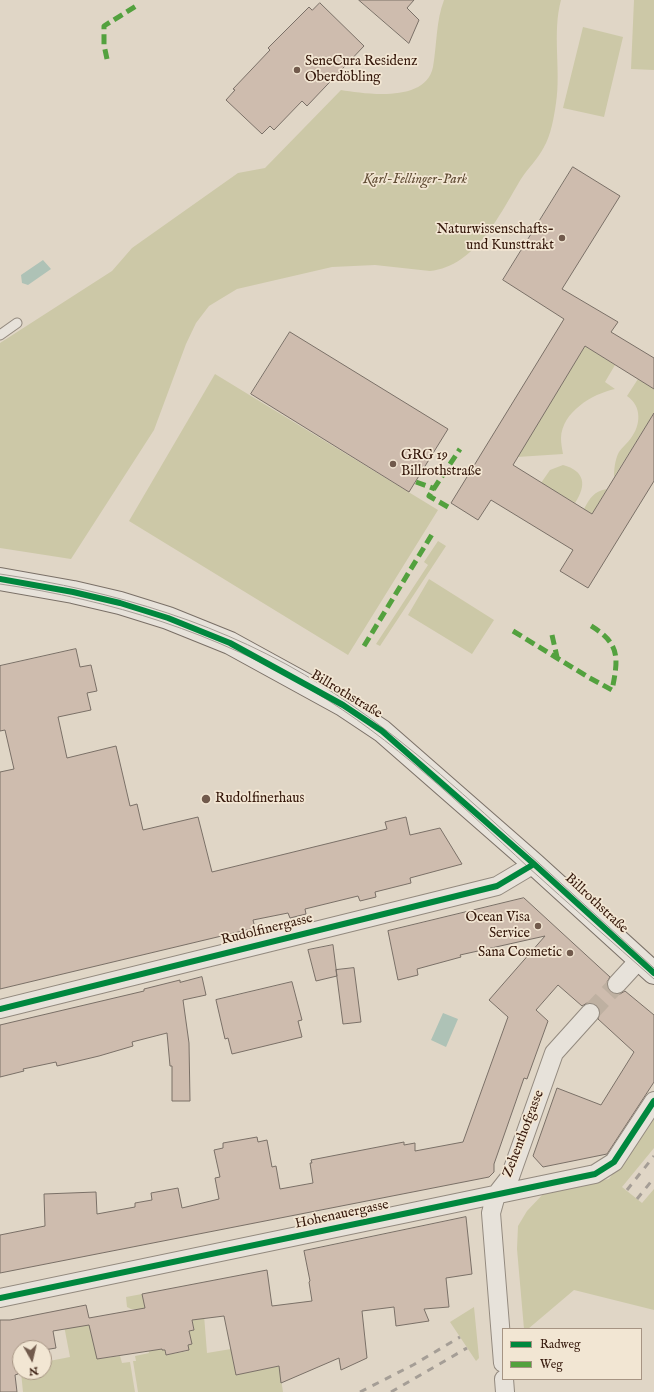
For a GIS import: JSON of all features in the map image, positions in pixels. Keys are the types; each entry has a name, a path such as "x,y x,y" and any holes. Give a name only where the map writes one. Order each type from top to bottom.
{"main road":[{"name":"Billrothstraße","path":"0,579 73,592 120,603 168,618 230,644 343,705 382,731 534,864 646,967"}],"street":[{"name":"Rudolfinergasse","path":"0,1008 497,886 534,864"},
{"path":"617,984 646,967"},
{"name":"Zehenthofgasse","path":"502,1350 491,1213 496,1195 510,1177 554,1053 590,1013"},
{"name":"Hohenauergasse","path":"0,1298 595,1174 614,1162 654,1101"},
{"path":"504,1380 505,1392"}],"lane":[{"path":"0,335 17,323"}],"green space":[{"name":"Karl-Fellinger-Park","path":"444,0 561,0 557,25 558,77 556,103 550,131 542,151 521,179 485,236 461,259 446,267 430,271 375,265 332,267 237,289 209,306 196,323 186,344 154,430 71,559 0,548 0,343 112,271 132,248 238,173 265,168 341,90 394,94 419,86 428,78 433,67 438,24"},
{"path":"634,0 654,0 654,70 631,69"},
{"path":"583,27 623,37 604,117 563,108"},
{"path":"585,346 615,365 605,382 615,389 597,395 572,412 563,429 561,438 563,454 517,457"},
{"path":"215,374 438,510 348,655 129,521"},
{"path":"638,379 654,389 654,413 614,477 615,464 620,450 630,440 637,427 637,410 632,400 627,396"},
{"path":"563,465 576,471 582,480 581,490 575,503 541,483 550,470"},
{"path":"607,489 592,514 584,509 596,493"},
{"path":"438,541 446,546 380,646 376,644 428,565 424,562"},
{"path":"429,579 494,620 472,654 408,615"},
{"path":"654,1116 654,1148 622,1187 642,1203 654,1189 654,1310 574,1290 529,1328 524,1328 517,1249 518,1226 527,1211 545,1192 609,1179"},
{"path":"142,1294 147,1314 158,1329 162,1350 165,1350 166,1355 188,1351 188,1345 192,1344 189,1331 194,1330 191,1312 204,1315 207,1353 231,1349 236,1375 279,1366 283,1392 138,1392 133,1361 136,1361 135,1356 149,1353 142,1314 137,1309 127,1307 126,1297"},
{"path":"474,1307 479,1358 476,1361 450,1322"},
{"path":"69,1308 90,1324 97,1359 120,1356 122,1363 130,1362 135,1392 23,1392 22,1380 52,1380 52,1360 70,1357 61,1310"}],"shaded area":[{"path":"43,260 51,269 28,285 22,283 21,275"},
{"path":"443,1013 458,1019 446,1047 431,1040"}],"building":[{"path":"359,0 414,0 407,8 419,20 409,43"},
{"name":"SeneCura Residenz Oberdöbling","path":"320,3 364,46 307,106 302,101 274,130 270,126 262,134 226,100 235,90 233,89 270,50 268,48 309,7 312,10"},
{"path":"573,167 620,196 562,289 618,322 611,332 654,358 654,389 585,346 513,465 592,514 654,413 654,481 588,588 560,571 573,550 491,500 478,520 451,503 564,319 503,280"},
{"path":"290,332 448,429 409,492 251,394"},
{"path":"76,649 80,667 91,665 97,691 87,693 91,710 58,717 67,758 116,746 130,806 137,804 143,830 198,817 212,872 387,829 385,822 406,817 410,835 440,828 462,864 410,878 411,883 375,892 376,897 360,901 358,896 305,909 306,914 290,918 288,913 253,920 255,928 0,989 0,772 14,769 5,730 0,731 0,666"},
{"path":"524,898 610,977 607,982 610,991 614,994 620,994 625,991 654,1015 654,1082 607,1154 543,1167 533,1156 557,1088 601,1105 634,1052 598,1019 600,1010 597,1005 587,1003 582,1006 558,985 536,1010 548,1021 527,1079 524,1078 494,1164 494,1172 489,1177 0,1273 0,1235 45,1226 44,1194 96,1192 97,1214 135,1207 135,1203 152,1200 151,1193 178,1188 182,1208 219,1199 215,1178 220,1177 214,1150 223,1148 223,1143 257,1137 258,1142 267,1140 272,1167 276,1166 280,1189 313,1183 310,1163 312,1163 311,1160 404,1142 404,1145 415,1143 415,1151 463,1142 508,1017 489,1000 545,936 460,955 461,957 417,969 418,975 398,980 388,931"},
{"path":"333,945 337,976 316,981 308,950"},
{"path":"354,968 361,1022 343,1024 336,970"},
{"path":"202,977 206,995 183,1000 189,1043 190,1101 172,1101 172,1066 170,1066 167,1033 132,1042 133,1046 99,1056 57,1066 56,1062 23,1069 24,1071 0,1077 0,1025 144,991 144,989 180,980 180,982"},
{"path":"292,982 302,1020 298,1021 302,1037 232,1054 228,1038 225,1039 216,1000"},
{"path":"466,1217 472,1274 446,1278 449,1307 424,1309 429,1321 396,1326 394,1307 362,1311 367,1358 341,1370 339,1358 281,1383 279,1366 236,1375 224,1316 192,1320 194,1330 189,1331 192,1344 188,1345 189,1350 166,1355 165,1350 162,1349 97,1359 89,1325 53,1331 56,1348 52,1349 52,1340 12,1340 12,1380 16,1380 17,1392 0,1392 0,1320 10,1320 86,1305 89,1318 145,1308 142,1294 267,1270 272,1306 312,1301 304,1251"}],"tunnel":[{"path":"590,1013 617,984"}],"tram line":[{"path":"0,574 85,590 168,613 248,645 286,664 323,686 372,719 418,755 654,968"},
{"path":"0,584 82,599 162,622 239,652 277,670 313,691 371,730 425,773 654,979"}],"railway":[{"path":"627,1190 654,1156"},
{"path":"637,1199 654,1178"},
{"path":"360,1392 413,1365 460,1337"},
{"path":"391,1392 467,1348"}],"marked path":[{"path":"107,59 104,45 104,26 136,6"},
{"path":"448,507 429,496 460,449"},
{"path":"416,482 435,489"},
{"path":"364,646 434,531"},
{"path":"513,631 612,690 616,668 615,651 612,644 599,631 588,624"},
{"path":"552,635 557,657"}],"cycle path":[{"path":"0,579 73,592 120,603 168,618 230,643 343,705 382,731 534,864 654,973"},
{"path":"0,1009 497,886 534,864"},
{"path":"0,1298 595,1174 614,1162 654,1101"}],"place":[{"name":"SeneCura Residenz Oberdöbling","path":"297,70"},
{"name":"Naturwissenschafts- und Kunsttrakt","path":"562,238"},
{"name":"GRG 19 Billrothstraße","path":"393,464"},
{"name":"Rudolfinerhaus","path":"206,799"},
{"name":"Ocean Visa Service","path":"538,926"},
{"name":"Sana Cosmetic","path":"570,953"}]}
